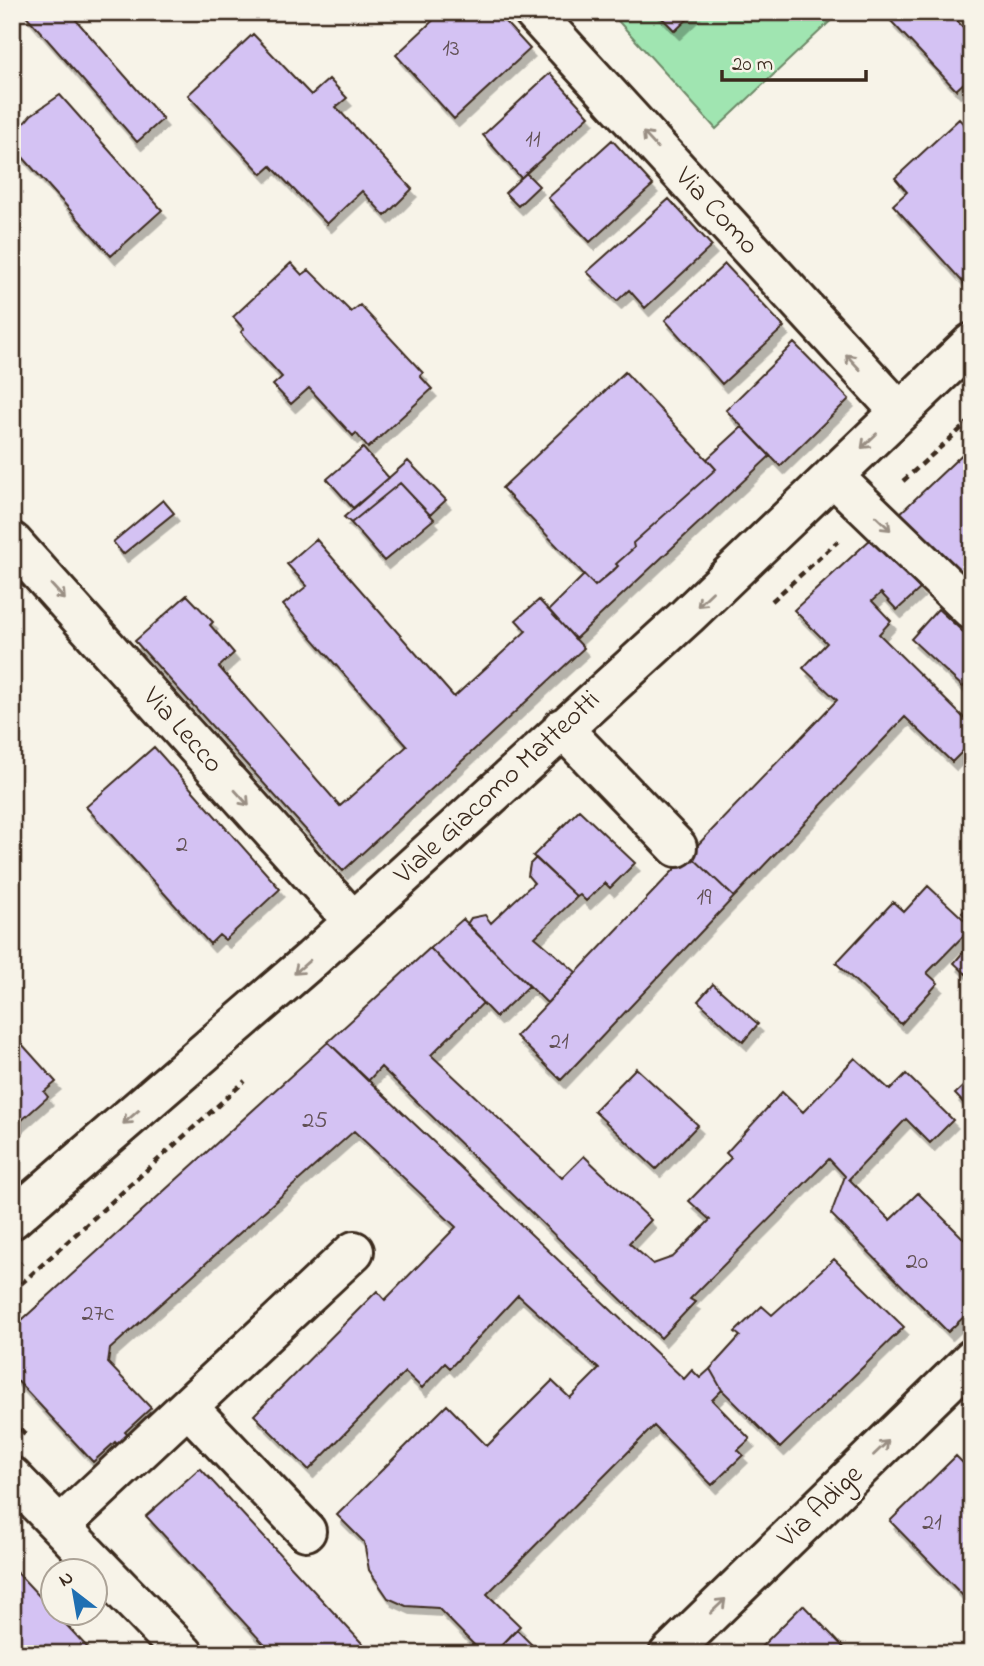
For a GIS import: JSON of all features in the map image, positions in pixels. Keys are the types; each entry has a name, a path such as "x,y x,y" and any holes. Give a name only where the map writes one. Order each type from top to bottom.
{"street":[{"name":"Via Como","path":"533,12 900,412"},
{"name":"Viale Giacomo Matteotti","path":"13,1218 353,921 687,616 972,344"},
{"path":"833,476 972,610"},
{"name":"Via Lecco","path":"12,541 353,921"},
{"path":"562,728 677,847"},
{"path":"60,1526 354,1251"},
{"name":"Via Adige","path":"669,1654 972,1359"},
{"path":"188,1406 306,1531"},
{"path":"12,1477 184,1654"}],"green space":[{"path":"610,12 840,12 716,129"}],"building":[{"path":"23,12 69,12 163,119 137,142"},
{"path":"442,12 496,12 530,49 454,119 396,55"},
{"path":"656,12 695,12 675,31"},
{"path":"899,12 949,12 972,37 972,88 966,81 956,90 890,20"},
{"path":"253,34 311,95 329,79 347,98 336,107 412,189 385,216 362,191 327,224 271,166 262,174 188,95"},
{"path":"550,73 589,116 521,178 483,135"},
{"path":"60,95 162,210 111,256 12,145 12,137 31,115"},
{"path":"959,119 972,133 972,287 969,289 893,205 907,192 895,178"},
{"path":"612,140 653,185 590,242 548,198"},
{"path":"526,173 539,186 518,206 505,193"},
{"path":"669,199 712,246 645,308 629,290 617,301 587,272"},
{"path":"291,263 302,275 309,270 351,312 360,305 423,373 420,376 432,389 368,448 356,433 353,436 309,388 291,404 273,385 282,377 241,332 244,329 233,317"},
{"path":"725,264 784,327 722,384 665,320"},
{"path":"794,343 849,399 780,466 726,410"},
{"path":"625,372 716,469 633,543 634,548 595,586 502,488"},
{"path":"742,427 770,456 575,639 549,610 584,575 595,586 613,571 618,566 616,564 634,548 633,543 716,469 707,459"},
{"path":"972,445 970,523 972,595 895,518"},
{"path":"363,448 389,478 353,508 327,479"},
{"path":"408,461 446,500 430,515 400,483 351,523 344,517"},
{"path":"400,483 434,519 384,561 351,523"},
{"path":"163,500 174,513 123,554 113,542"},
{"path":"873,537 920,589 897,610 881,593 872,601 891,621 879,634 972,726 972,750 968,746 952,762 905,717 734,897 689,854 837,700 803,668 827,643 794,610"},
{"path":"316,539 454,697 526,631 516,620 539,600 584,648 343,871 135,641 187,595 213,622 210,625 234,653 219,667 340,806 407,746 283,605 307,586 287,564"},
{"path":"938,609 972,640 972,678 963,687 911,639"},
{"path":"154,747 280,889 225,940 219,935 210,944 86,807"},
{"path":"579,810 635,863 610,888 605,883 586,901 580,895 577,897 533,856"},
{"path":"689,854 734,897 561,1080 516,1036"},
{"path":"536,858 577,897 535,937 576,972 547,1003 467,924 471,918 485,915 491,923 534,883 528,876 530,864"},
{"path":"928,886 972,927 927,973 938,983 901,1024 836,963 893,902 904,912"},
{"path":"972,902 972,923 962,913"},
{"path":"463,919 529,986 496,1017 430,948"},
{"path":"970,944 972,968 966,974 954,963"},
{"path":"430,948 483,1003 431,1055 562,1178 584,1156 651,1220 629,1243 653,1264 673,1257 710,1220 689,1201 731,1158 726,1153 782,1092 803,1112 855,1058 890,1090 906,1074 953,1120 930,1143 906,1119 849,1179 890,1220 918,1193 972,1247 972,1309 948,1332 831,1214 845,1176 829,1159 690,1299 695,1302 661,1338 381,1067 368,1081 328,1042"},
{"path":"713,984 758,1024 743,1042 698,1001"},
{"path":"12,1033 56,1082 44,1092 48,1097 12,1129"},
{"path":"328,1042 684,1379 692,1370 700,1378 710,1369 722,1390 712,1400 750,1439 738,1450 743,1455 712,1485 654,1426 487,1594 520,1626 493,1654 483,1654 438,1608 406,1606 388,1598 369,1570 364,1542 337,1515 447,1405 487,1446 552,1381 570,1398 599,1369 518,1295 450,1368 445,1363 422,1388 405,1372 309,1470 254,1415 377,1291 385,1300 456,1227 354,1131 110,1349 108,1363 151,1408 125,1432 128,1435 118,1445 115,1442 93,1462 12,1375 12,1329"},
{"path":"636,1068 698,1125 656,1169 594,1111"},
{"path":"972,1078 972,1112 955,1094"},
{"path":"834,1259 904,1327 780,1448 722,1390 710,1369 740,1336 735,1332 762,1306 772,1315"},
{"path":"956,1456 972,1472 972,1605 890,1521"},
{"path":"200,1468 372,1654 273,1654 146,1516"},
{"path":"12,1567 38,1595 38,1628 69,1628 88,1648 82,1654 12,1654"},
{"path":"803,1605 850,1654 754,1654"},
{"path":"517,1630 541,1654 493,1654"}]}
